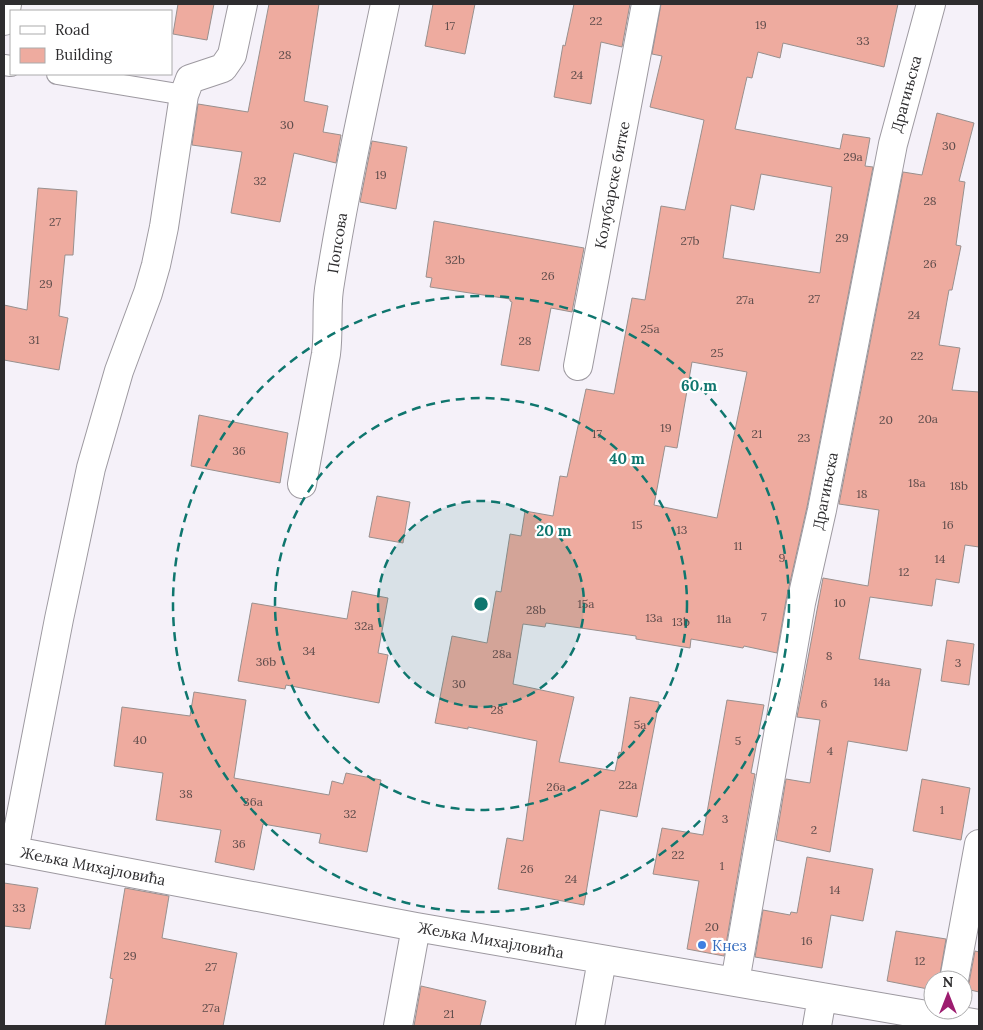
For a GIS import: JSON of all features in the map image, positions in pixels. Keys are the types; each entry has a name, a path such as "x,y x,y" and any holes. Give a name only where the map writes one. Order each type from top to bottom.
{"street":[{"path":"4,21 7,4"},
{"path":"9,850 91,468 119,371 148,293 156,265 164,227 184,95 190,79 223,68 232,55 243,4"},
{"name":"Попсова","path":"302,484 327,345 327,308 344,200 385,4"},
{"name":"Колубарске битке","path":"578,366 646,4"},
{"name":"Драгињска","path":"735,982 801,603 822,510 893,144 931,4"},
{"path":"956,970 979,844"},
{"name":"Жељка Михајловића","path":"9,850 602,960 822,997 923,1011"},
{"path":"398,1026 416,927"},
{"path":"590,1026 602,960"},
{"path":"817,1026 822,997"},
{"name":"Жељка Михајловића","path":"967,1020 979,1024"}],"lane":[{"path":"63,75 184,95"}],"building":[{"path":"178,4 214,4 207,40 173,34"},
{"path":"269,4 319,4 304,101 328,106 323,132 341,135 336,163 294,153 280,222 231,213 242,152 192,145 198,104 248,112"},
{"path":"433,4 475,4 465,54 425,46"},
{"path":"574,4 630,4 622,47 601,42 591,104 554,97 563,45 565,46"},
{"path":"661,4 898,4 884,67 783,43 780,58 758,52 752,78 747,77 735,129 840,149 843,134 870,138 865,166 873,167 777,653 744,646 743,648 691,639 690,648 636,639 636,636 546,623 545,627 523,624 513,684 574,697 559,762 615,771 619,752 621,753 630,697 659,702 637,817 600,810 584,905 498,889 507,838 523,841 537,741 468,727 468,729 435,723 452,636 487,643 496,591 501,592 510,534 521,536 525,511 553,516 560,476 567,477 586,389 614,394 632,298 645,300 661,206 685,210 704,120 650,107 662,56 652,54","holes":["761,174 832,187 820,273 723,258 731,205 754,210","692,362 747,372 717,518 654,505 665,446 677,448"]},
{"path":"937,113 974,123 959,181 965,182 956,245 961,246 952,290 949,290 939,345 960,348 952,390 979,392 979,547 965,545 959,583 936,579 932,606 870,597 859,659 921,669 907,751 848,741 830,852 776,840 786,779 810,783 820,720 797,717 823,578 868,586 879,510 839,504 903,172 922,175"},
{"path":"372,141 407,147 396,209 360,202"},
{"path":"38,188 77,191 73,255 65,255 59,316 68,318 59,370 4,360 4,305 27,310"},
{"path":"434,221 584,248 572,312 551,308 539,371 501,365 512,302 510,299 430,287 432,278 426,277"},
{"path":"199,415 288,433 280,483 191,466"},
{"path":"377,496 410,502 403,543 369,537"},
{"path":"352,591 388,598 378,653 388,655 379,703 286,685 285,689 238,681 252,603 347,619"},
{"path":"947,640 974,644 969,685 941,681"},
{"path":"194,692 246,700 234,778 329,795 332,781 343,784 346,773 381,780 367,852 319,843 321,834 263,824 254,870 215,862 221,830 156,820 163,773 114,766 122,707 190,716"},
{"path":"727,700 764,705 751,773 755,774 724,956 687,949 699,881 653,874 662,828 703,835"},
{"path":"922,779 970,788 961,840 913,831"},
{"path":"807,857 873,869 863,921 831,915 822,968 755,957 763,910 790,915 791,912 797,913"},
{"path":"4,883 38,888 30,929 4,926"},
{"path":"125,888 169,896 162,938 237,953 223,1026 105,1026 113,979 110,978"},
{"path":"896,931 946,939 941,970 923,970 923,988 887,981"},
{"path":"975,951 979,952 979,992 973,991 973,970 971,970"},
{"path":"421,986 486,1001 480,1026 414,1026"}],"place":[{"name":"Кнез","path":"702,945"}]}
